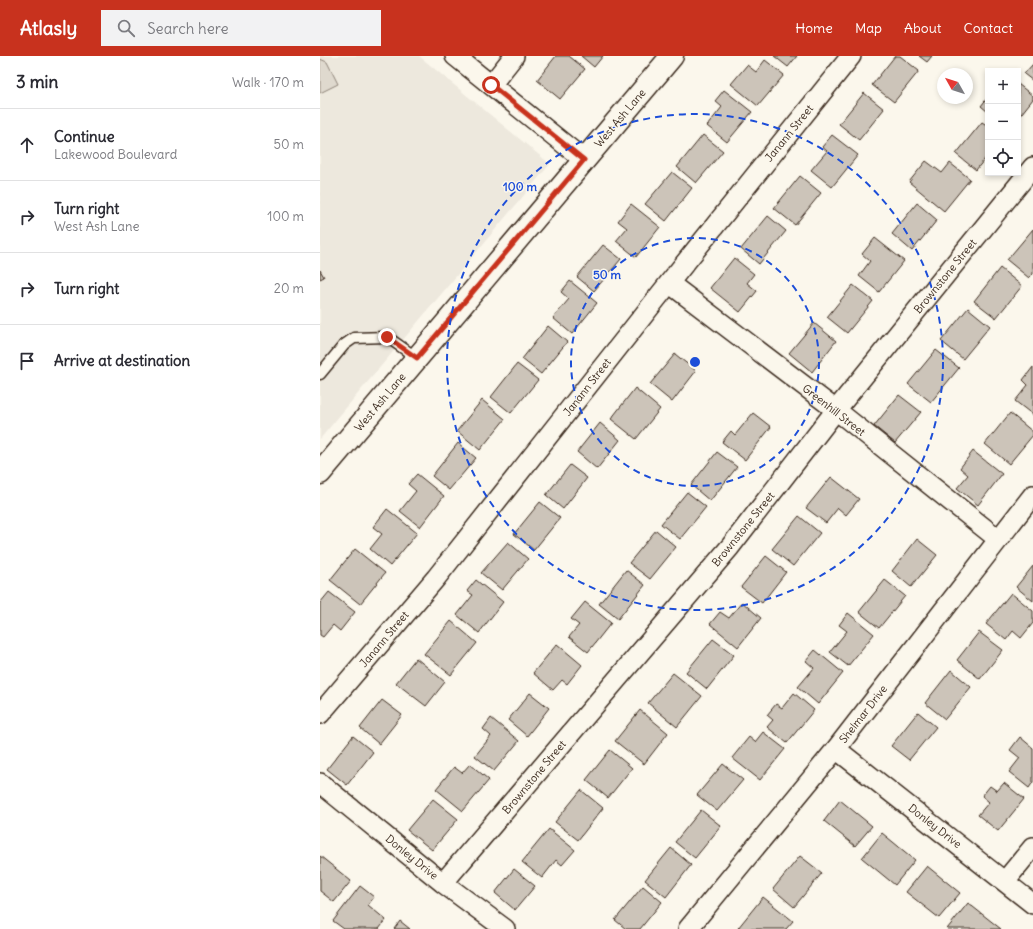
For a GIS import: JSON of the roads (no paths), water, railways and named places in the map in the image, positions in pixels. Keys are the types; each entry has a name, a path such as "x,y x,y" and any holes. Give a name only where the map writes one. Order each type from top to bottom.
{"street":[{"path":"455,56 584,160"},
{"path":"491,85 514,56"},
{"name":"West Ash Lane","path":"320,473 672,56"},
{"name":"Janann Street","path":"320,714 436,578 668,283 851,56"},
{"name":"Brownstone Street","path":"443,883 730,547 836,410 1033,167"},
{"name":"Greenhill Street","path":"668,283 836,410 998,539"},
{"name":"Shelmar Drive","path":"688,929 836,749 1033,495"},
{"name":"Donley Drive","path":"836,749 1033,904"},
{"name":"Donley Drive","path":"320,783 443,883 505,929"},
{"path":"1005,881 1033,847"}],"lane":[{"path":"320,374 344,345 354,338 387,337 417,358"}]}
